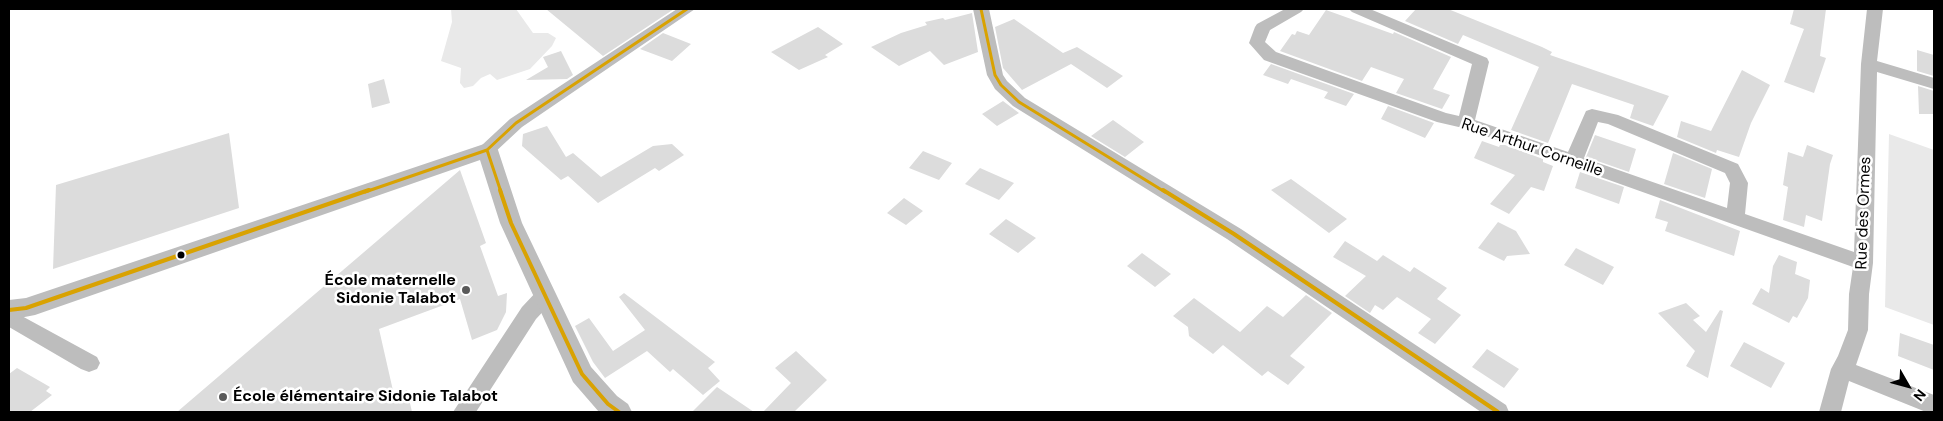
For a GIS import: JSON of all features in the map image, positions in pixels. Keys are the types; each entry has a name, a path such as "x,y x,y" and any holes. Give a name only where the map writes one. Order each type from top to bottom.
{"street":[{"path":"9,310 26,308 486,150 516,123 687,9"},
{"path":"981,9 995,75 1001,85 1020,102 1234,234 1498,412"},
{"name":"Rue Arthur Corneille","path":"1296,9 1263,27 1258,43 1270,56 1443,118 1466,123 1863,263"},
{"path":"1357,9 1481,62 1466,123"},
{"name":"Rue des Ormes","path":"1830,412 1842,369 1848,359 1858,330 1859,294 1863,263 1869,64 1875,9"},
{"path":"1869,64 1934,84"},
{"path":"1574,162 1592,116 1612,119 1732,169 1739,183 1735,219"},
{"path":"486,150 511,223 582,374 608,404 619,412"},
{"path":"464,412 529,313 545,296"},
{"path":"9,317 89,364"},
{"path":"1842,369 1934,405"}],"shaded area":[{"path":"451,9 516,9 533,33 548,33 556,38 552,46 530,69 497,80 490,74 481,78 473,86 464,88 460,83 461,68 441,61 452,22"},
{"path":"1889,134 1934,150 1934,325 1885,307"}],"building":[{"path":"546,9 674,9 603,56"},
{"path":"1416,9 1448,9 1542,47 1552,52 1550,55 1669,96 1653,126 1630,118 1634,105 1572,84 1548,143 1511,130 1539,67 1463,35 1458,44 1405,21"},
{"path":"1794,9 1826,9 1820,56 1826,58 1814,93 1784,82 1804,29 1790,24"},
{"path":"1326,10 1393,34 1394,32 1451,57 1433,89 1450,95 1442,109 1396,93 1404,79 1371,67 1362,81 1280,51 1292,34 1295,35 1297,31 1309,35"},
{"path":"972,13 978,52 944,65 930,51 899,66 871,47 901,33 927,25 925,22 943,18 945,20"},
{"path":"1014,19 1063,53 1077,47 1123,76 1107,88 1071,64 1022,90 1003,68 995,27"},
{"path":"818,27 843,44 825,55 828,57 799,70 771,52"},
{"path":"663,33 691,44 672,61 640,49"},
{"path":"1917,50 1934,55 1934,76 1917,71"},
{"path":"561,51 573,75 567,79 526,80 548,67 543,57"},
{"path":"1271,64 1354,94 1346,106 1324,98 1328,92 1291,79 1288,84 1263,75"},
{"path":"1742,70 1770,85 1751,123 1739,157 1717,150 1716,153 1677,137 1681,121 1711,131"},
{"path":"384,79 390,103 372,108 368,84"},
{"path":"1918,86 1934,91 1934,114 1919,114"},
{"path":"1003,101 1019,113 997,126 982,114"},
{"path":"1388,106 1434,123 1425,138 1381,119"},
{"path":"1113,120 1144,142 1125,157 1091,136"},
{"path":"547,126 566,157 573,153 601,177 653,146 672,144 684,155 659,171 655,168 598,203 568,176 561,180 522,146 523,134"},
{"path":"229,133 239,208 53,269 56,185"},
{"path":"1595,135 1636,149 1629,172 1586,157"},
{"path":"1482,141 1499,147 1500,145 1505,145 1543,159 1543,162 1553,166 1544,191 1531,187 1509,214 1490,204 1515,175 1474,158"},
{"path":"1807,145 1833,155 1822,221 1806,215 1804,227 1783,220 1788,187 1783,185 1788,152 1803,157"},
{"path":"923,151 952,163 939,180 909,168"},
{"path":"1673,153 1712,169 1705,198 1664,184"},
{"path":"980,168 1014,183 999,200 965,184"},
{"path":"460,170 486,243 480,246 498,296 507,293 506,312 497,330 472,340 460,299 379,329 394,395 407,390 412,412 177,412"},
{"path":"1580,172 1624,187 1619,204 1575,188"},
{"path":"1291,179 1347,219 1329,233 1271,190"},
{"path":"904,198 923,211 906,225 887,213"},
{"path":"1660,200 1740,231 1734,256 1665,231 1668,222 1655,218"},
{"path":"1006,219 1036,238 1018,253 989,234"},
{"path":"1498,222 1516,231 1530,254 1507,256 1504,261 1478,248"},
{"path":"1345,241 1377,261 1383,255 1410,272 1414,267 1447,288 1437,299 1461,315 1435,344 1418,333 1431,319 1397,297 1383,310 1375,305 1370,313 1345,296 1366,276 1333,257"},
{"path":"1576,248 1614,267 1603,285 1564,265"},
{"path":"1142,253 1171,274 1155,287 1127,266"},
{"path":"1779,255 1797,262 1795,274 1810,280 1808,298 1797,318 1793,316 1789,323 1752,304 1761,288 1769,293 1773,266"},
{"path":"624,293 715,362 708,368 720,381 703,395 673,369 670,372 647,351 605,378 593,362 575,326 589,318 613,351 645,330 619,297"},
{"path":"1306,295 1332,313 1290,356 1305,367 1288,385 1268,371 1262,376 1223,345 1213,354 1189,336 1188,327 1173,316 1194,298 1240,332 1267,306 1283,317"},
{"path":"1686,303 1700,316 1693,320 1706,332 1720,310 1723,311 1708,378 1686,366 1695,351 1658,313"},
{"path":"1900,333 1934,345 1934,370 1898,356"},
{"path":"1744,342 1785,363 1771,388 1730,366"},
{"path":"1487,349 1519,369 1504,388 1472,367"},
{"path":"796,351 827,380 794,412 763,412 791,383 775,368"},
{"path":"17,368 50,387 46,391 52,395 30,412 9,412 9,374"},
{"path":"717,387 754,412 692,412"}],"transit line":[{"path":"9,310 26,308 487,150 516,123 687,9"},
{"path":"981,9 995,75 1001,85 1019,102 1234,234 1498,412"},
{"path":"487,150 511,223 582,374 608,404 619,412"}],"place":[{"name":"École maternelle Sidonie Talabot","path":"466,290"},
{"name":"École élémentaire Sidonie Talabot","path":"223,397"}]}
